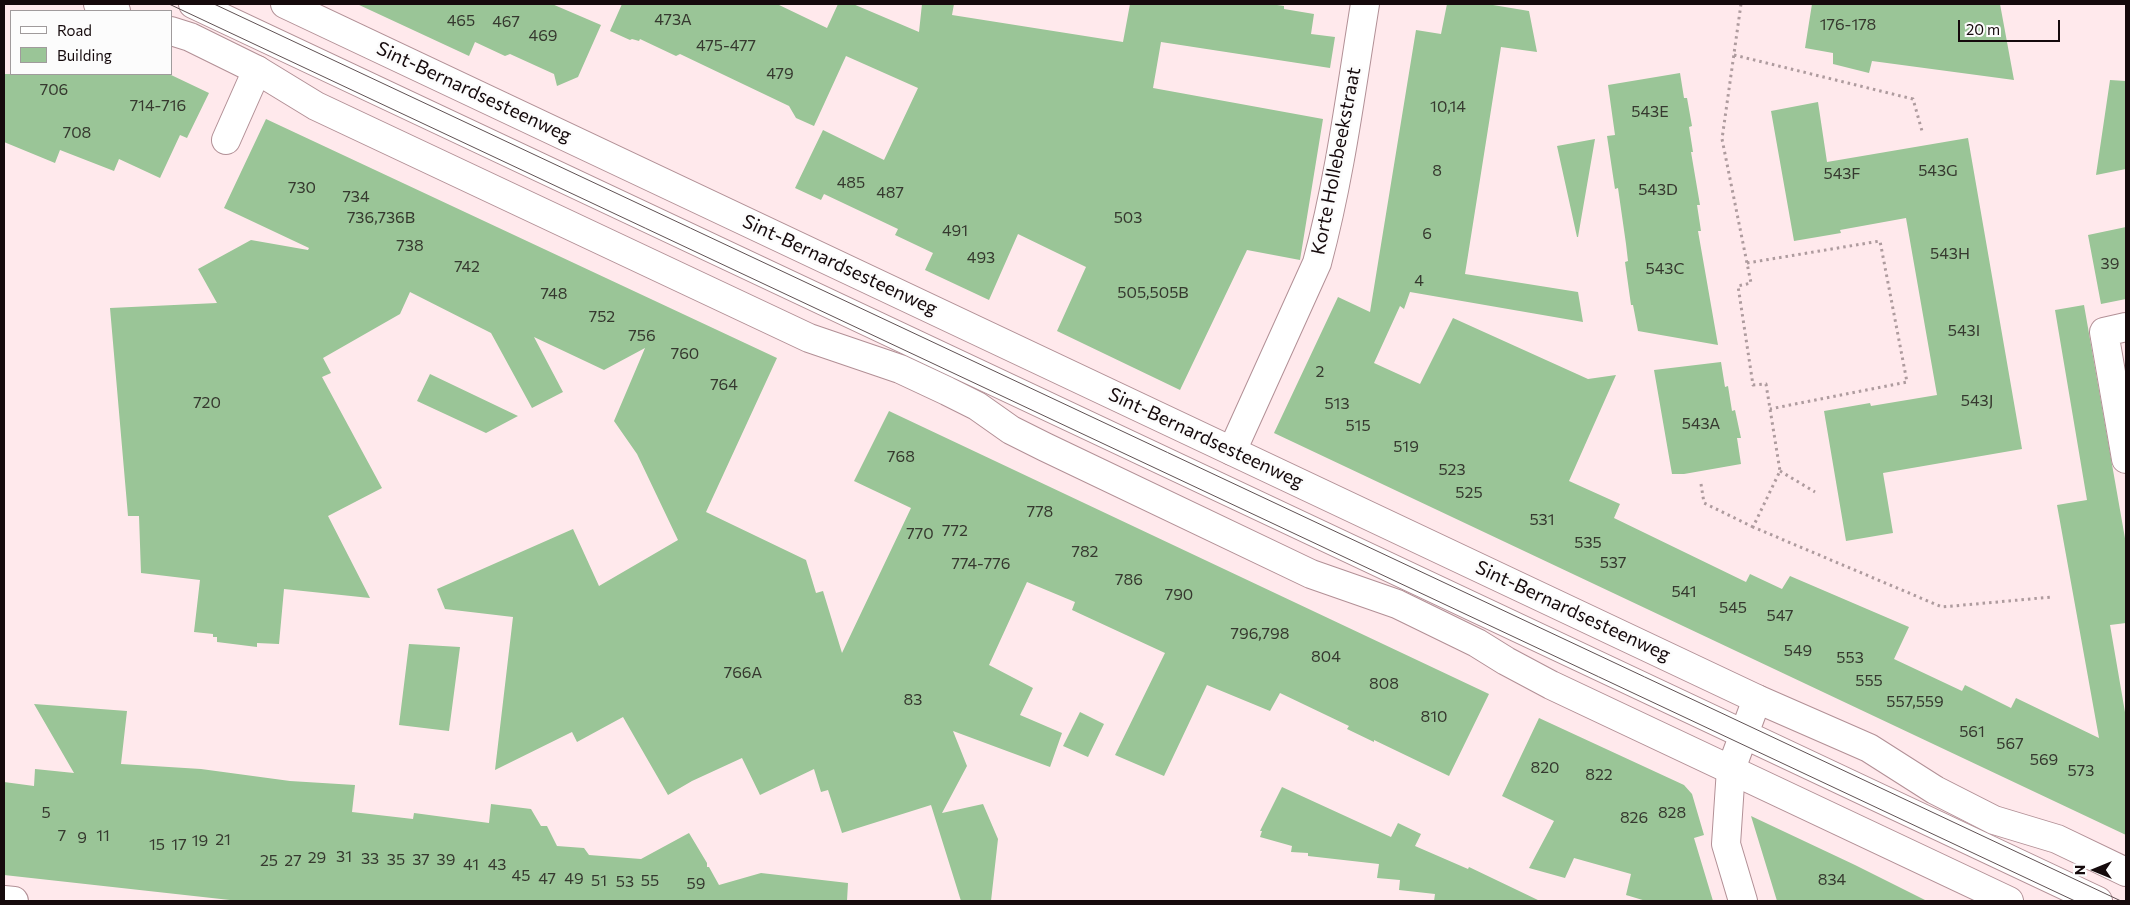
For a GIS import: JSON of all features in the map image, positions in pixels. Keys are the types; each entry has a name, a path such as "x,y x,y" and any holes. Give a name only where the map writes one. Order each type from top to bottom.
{"main road":[{"path":"98,4 113,10"},
{"path":"193,4 2098,901"},
{"name":"Sint-Bernardsesteenweg","path":"285,4 1757,699 1869,748 1935,790 1994,820 2057,839 2126,872"},
{"name":"Korte Hollebeekstraat","path":"1232,451 1317,263 1325,235 1365,4"},
{"path":"172,31 190,37 257,70 316,106 809,338 900,369 947,391 978,406 1010,430 1312,574 1397,604 1477,643 1551,685 2009,901"},
{"path":"226,140 257,70"},
{"path":"2126,327 2104,332 2126,459"},
{"path":"1743,901 1726,844 1731,770 1757,699"},
{"path":"4,900 14,901"}],"path":[{"path":"1741,4 1722,139 1751,283 1738,286 1753,386 1766,384 1780,471 1753,527"},
{"path":"1734,55 1913,98 1922,131"},
{"path":"1747,263 1880,241 1907,382 1770,409"},
{"path":"1780,471 1815,492"},
{"path":"1701,484 1704,503 1753,527 1942,607 2052,597"}],"building":[{"path":"357,4 552,4 601,25 578,77 557,86 554,74 510,54 505,56 475,42 469,56"},
{"path":"622,4 777,4 827,28 838,4 853,4 919,32 922,4 954,4 952,15 1123,42 1130,4 1270,4 1284,6 1284,9 1314,14 1311,34 1335,37 1330,68 1161,42 1153,88 1323,119 1300,260 1247,250 1180,390 1057,331 1086,267 1018,234 989,300 925,270 933,253 895,235 898,229 824,194 821,200 795,188 823,130 884,160 918,88 846,56 814,126 796,118 789,106 680,54 676,56 640,39 639,41 630,40 610,31"},
{"path":"1447,4 1487,4 1529,11 1537,52 1501,47 1465,274 1578,292 1583,322 1410,292 1404,309 1400,306 1374,363 1420,384 1453,318 1588,379 1616,375 1569,481 1620,504 1614,518 1746,582 1750,574 1782,589 1790,576 1909,627 1894,659 1962,691 1965,685 2011,708 2016,698 2099,738 2057,505 2087,500 2055,310 2084,305 2126,544 2126,623 2110,625 2126,718 2126,835 1274,433 1338,297 1370,312 1416,30 1441,34"},
{"path":"1812,4 2000,4 2014,80 1872,61 1869,73 1833,64 1833,53 1805,48"},
{"path":"1680,73 1684,98 1687,98 1692,126 1689,127 1693,152 1691,152 1700,205 1697,205 1701,231 1698,231 1718,345 1638,331 1633,305 1631,305 1625,262 1628,261 1626,244 1618,188 1615,189 1607,136 1615,135 1608,85"},
{"path":"4,74 171,75 209,93 187,138 180,135 160,178 119,159 114,171 60,150 55,163 4,142"},
{"path":"2110,80 2126,81 2126,169 2096,175"},
{"path":"1818,102 1827,162 1968,138 2022,449 1883,473 1893,533 1846,541 1824,411 1870,403 1871,406 1937,395 1906,218 1840,230 1841,233 1794,241 1771,111"},
{"path":"266,119 777,358 706,512 806,560 816,593 823,591 842,653 911,508 854,481 889,411 1489,694 1449,776 1347,729 1349,726 1280,693 1270,711 1207,685 1164,776 1115,755 1165,653 1072,610 1075,602 1027,582 989,665 1033,688 1020,715 1062,733 1050,767 953,731 967,766 942,813 983,804 998,839 991,901 961,901 931,805 842,833 828,790 821,792 814,769 760,795 742,758 692,781 668,795 623,717 577,742 572,732 495,770 513,617 445,609 437,589 573,529 599,586 678,540 637,454 614,421 645,348 604,370 534,337 563,392 532,408 491,333 410,292 400,314 323,358 331,373 322,377 382,488 328,516 370,598 284,589 279,644 257,643 257,647 217,642 217,637 213,637 213,634 194,632 200,580 141,573 139,516 128,516 110,308 217,303 198,269 251,240 308,250 309,248 224,208"},
{"path":"1595,139 1578,237 1577,237 1557,146"},
{"path":"2126,227 2126,299 2101,304 2088,235"},
{"path":"1721,362 1725,387 1728,386 1732,411 1735,410 1741,438 1737,438 1741,464 1684,474 1672,474 1654,370"},
{"path":"430,374 518,416 486,433 417,401"},
{"path":"409,644 460,647 449,731 399,725"},
{"path":"34,704 127,711 121,764 201,769 290,781 355,785 352,812 413,819 414,813 489,823 491,804 531,809 541,826 547,826 557,846 584,848 589,855 641,859 689,833 719,885 761,873 848,883 847,901 239,901 4,875 4,782 34,786 35,769 74,773"},
{"path":"1080,712 1104,724 1088,757 1063,746"},
{"path":"1539,718 1684,785 1692,794 1704,835 1694,838 1713,901 1646,901 1626,895 1631,874 1574,858 1565,878 1529,868 1554,821 1502,796"},
{"path":"1282,787 1391,837 1398,823 1421,834 1415,846 1468,869 1469,867 1540,901 1434,901 1435,894 1399,890 1400,880 1377,878 1379,864 1308,856 1308,853 1291,852 1292,846 1260,837 1262,831 1260,831"},
{"path":"1751,816 1855,865 1927,901 1777,901"}],"tram line":[{"path":"169,4 2075,901"},
{"path":"214,4 2121,901"}]}
